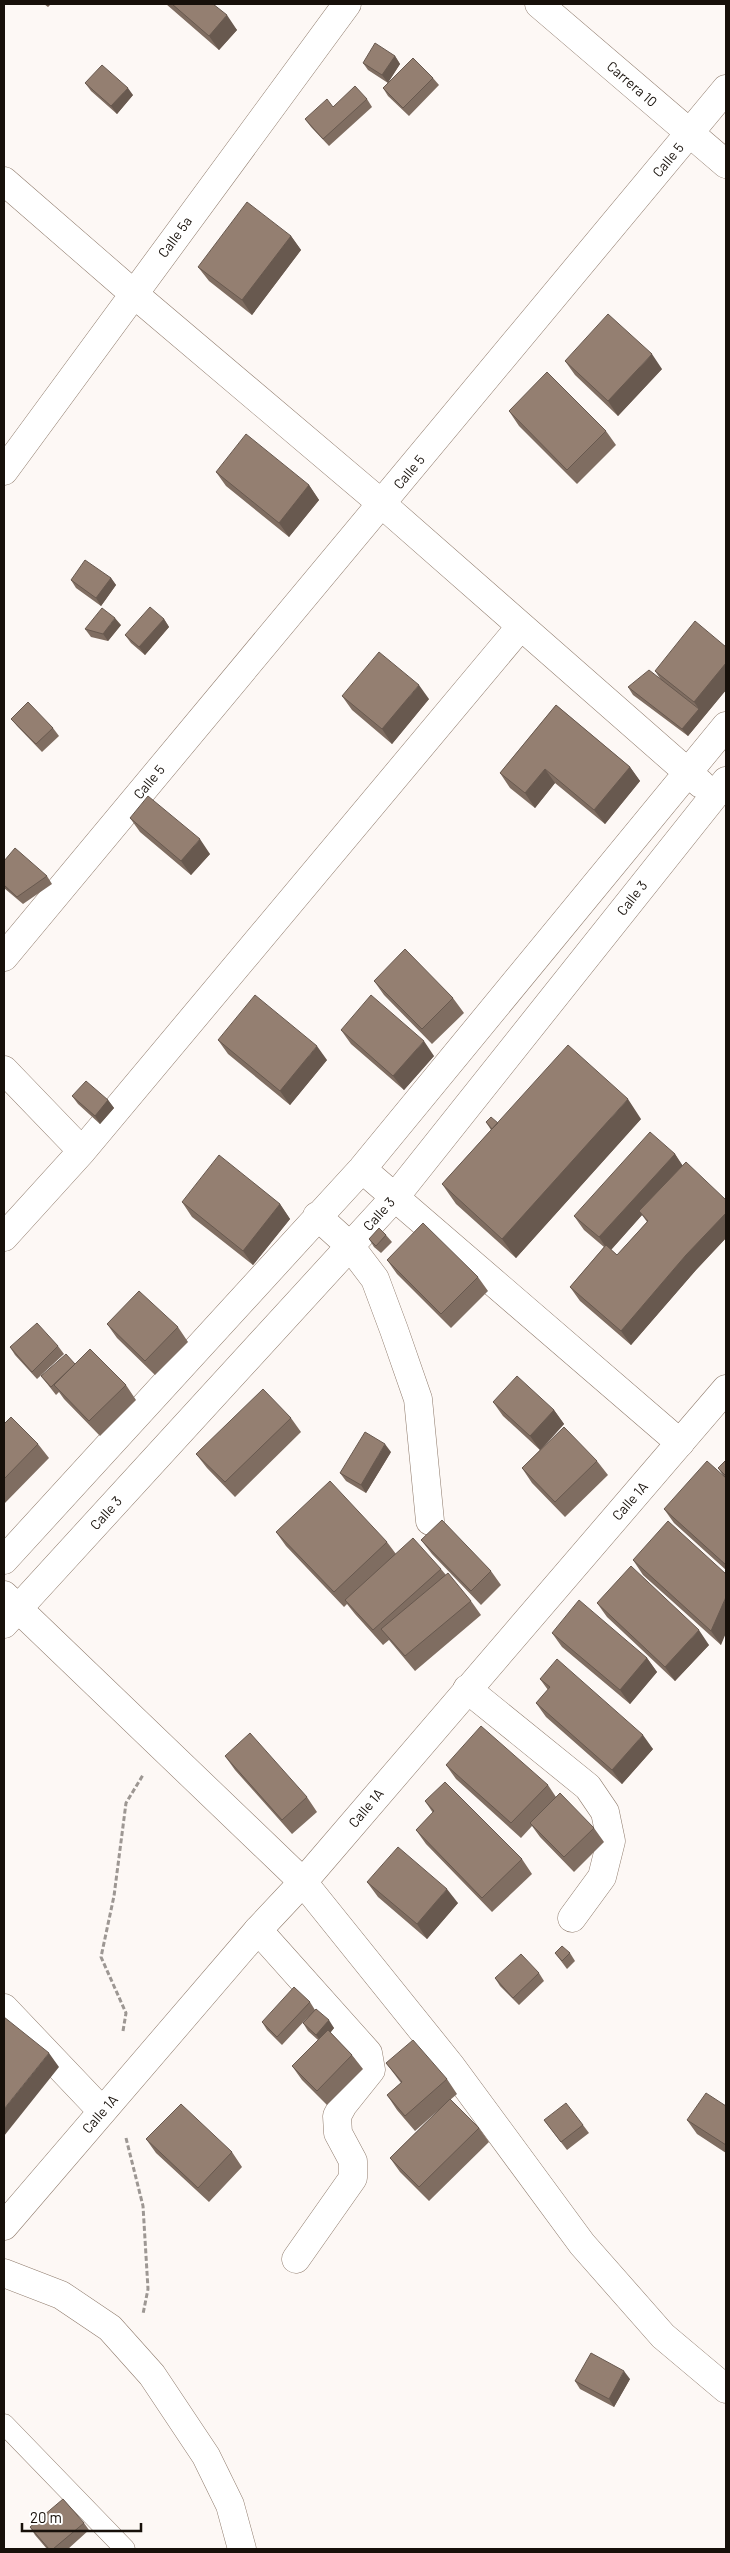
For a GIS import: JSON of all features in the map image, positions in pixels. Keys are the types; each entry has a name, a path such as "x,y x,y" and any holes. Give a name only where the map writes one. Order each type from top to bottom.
{"street":[{"name":"Calle 5a","path":"4,471 347,4"},
{"name":"Carrera 10","path":"539,4 726,164"},
{"name":"Calle 5","path":"4,956 726,90"},
{"path":"4,180 134,294 382,504 688,773 722,794"},
{"path":"4,1237 82,1151 521,626"},
{"path":"4,1560 362,1169 726,726"},
{"name":"Calle 3","path":"9,1610 394,1198 722,794"},
{"path":"4,1070 82,1151"},
{"path":"362,1169 680,1443"},
{"path":"317,1216 350,1246 375,1279 418,1399 430,1521"},
{"name":"Calle 1A","path":"4,2226 258,1930 304,1882 467,1689 726,1389"},
{"path":"9,1610 170,1754 304,1882 451,2066 582,2244 663,2336 726,2389"},
{"path":"467,1689 588,1787 605,1812 611,1841 602,1877 572,1918"},
{"path":"258,1930 368,2054 371,2070 343,2105 337,2116 338,2133 353,2161 353,2178 296,2259"},
{"path":"4,2008 109,2103"},
{"path":"4,2273 61,2295 110,2328 152,2375 206,2456 230,2504 242,2549"}],"lane":[{"path":"4,2424 125,2549"}],"path":[{"path":"122,2040 126,2013 101,1957 114,1896 118,1851 126,1803 141,1777 170,1754"},
{"path":"109,2103 144,2206 148,2289 135,2356"}],"building":[{"path":"172,4 213,4 227,15 209,36"},
{"path":"375,43 395,56 382,75 363,63"},
{"path":"413,58 433,78 403,108 383,88"},
{"path":"102,65 128,88 111,106 85,83"},
{"path":"355,86 367,99 323,139 305,119 327,99 333,107"},
{"path":"247,202 291,236 242,300 198,267"},
{"path":"608,314 652,354 608,401 565,361"},
{"path":"547,372 606,431 567,470 509,411"},
{"path":"246,434 309,485 279,523 216,472"},
{"path":"85,560 111,578 96,598 71,580"},
{"path":"150,607 164,619 139,647 125,635"},
{"path":"102,608 115,618 103,634 85,629"},
{"path":"695,621 726,647 726,663 694,702 655,671"},
{"path":"379,652 419,685 382,729 342,696"},
{"path":"649,670 699,709 682,729 628,687"},
{"path":"28,702 53,728 36,744 11,719"},
{"path":"556,705 630,767 594,810 545,769 525,793 500,773"},
{"path":"148,796 200,839 181,861 130,818"},
{"path":"15,848 47,876 17,897 4,885 4,861"},
{"path":"405,949 453,998 422,1029 374,981"},
{"path":"255,995 317,1046 280,1091 218,1040"},
{"path":"371,995 424,1041 393,1076 341,1030"},
{"path":"568,1045 628,1099 502,1239 442,1184"},
{"path":"86,1081 108,1100 95,1116 72,1096"},
{"path":"491,1117 498,1123 492,1129 486,1122"},
{"path":"650,1132 675,1154 599,1237 574,1216"},
{"path":"219,1155 280,1204 243,1251 182,1202"},
{"path":"686,1162 726,1200 726,1213 686,1255 621,1331 570,1287 606,1245 617,1255 648,1221 639,1211"},
{"path":"423,1223 478,1277 441,1314 387,1260"},
{"path":"379,1228 386,1235 376,1246 369,1239"},
{"path":"139,1291 178,1327 145,1361 107,1324"},
{"path":"37,1323 58,1346 32,1372 10,1347"},
{"path":"90,1349 126,1385 89,1421 54,1385"},
{"path":"66,1354 75,1364 51,1387 41,1376"},
{"path":"517,1376 554,1410 530,1436 493,1402"},
{"path":"263,1389 291,1418 225,1482 196,1454"},
{"path":"11,1417 38,1444 4,1479 4,1424"},
{"path":"564,1427 597,1461 555,1502 522,1468"},
{"path":"365,1432 385,1444 361,1485 340,1473"},
{"path":"726,1460 726,1476 718,1468"},
{"path":"707,1461 726,1478 726,1565 664,1509"},
{"path":"330,1481 387,1542 334,1592 276,1532"},
{"path":"442,1520 491,1571 471,1591 421,1540"},
{"path":"668,1521 726,1574 726,1597 711,1631 633,1560"},
{"path":"413,1538 441,1569 373,1630 345,1600"},
{"path":"631,1566 699,1630 665,1667 597,1603"},
{"path":"448,1573 471,1601 405,1656 381,1629"},
{"path":"579,1600 647,1658 620,1690 552,1633"},
{"path":"557,1659 643,1735 612,1770 536,1703 550,1687 540,1679"},
{"path":"481,1726 548,1785 511,1823 446,1765"},
{"path":"250,1733 307,1797 282,1820 225,1756"},
{"path":"445,1782 522,1859 482,1898 416,1830 434,1811 425,1801"},
{"path":"560,1793 594,1828 564,1857 530,1823"},
{"path":"398,1847 447,1889 417,1924 367,1882"},
{"path":"562,1946 570,1953 562,1961 555,1953"},
{"path":"521,1954 539,1973 513,1998 495,1978"},
{"path":"294,1987 310,2002 277,2037 262,2022"},
{"path":"316,2009 329,2020 316,2035 303,2023"},
{"path":"4,2017 49,2053 4,2109"},
{"path":"328,2030 352,2055 317,2091 292,2066"},
{"path":"413,2040 447,2079 405,2116 387,2095 402,2082 386,2063"},
{"path":"706,2093 726,2106 726,2145 687,2120"},
{"path":"450,2099 479,2128 419,2187 390,2158"},
{"path":"566,2103 583,2125 561,2142 544,2120"},
{"path":"181,2104 232,2152 198,2188 146,2139"},
{"path":"591,2353 624,2371 609,2399 575,2381"},
{"path":"63,2499 84,2523 53,2549 49,2549 30,2527"}]}
